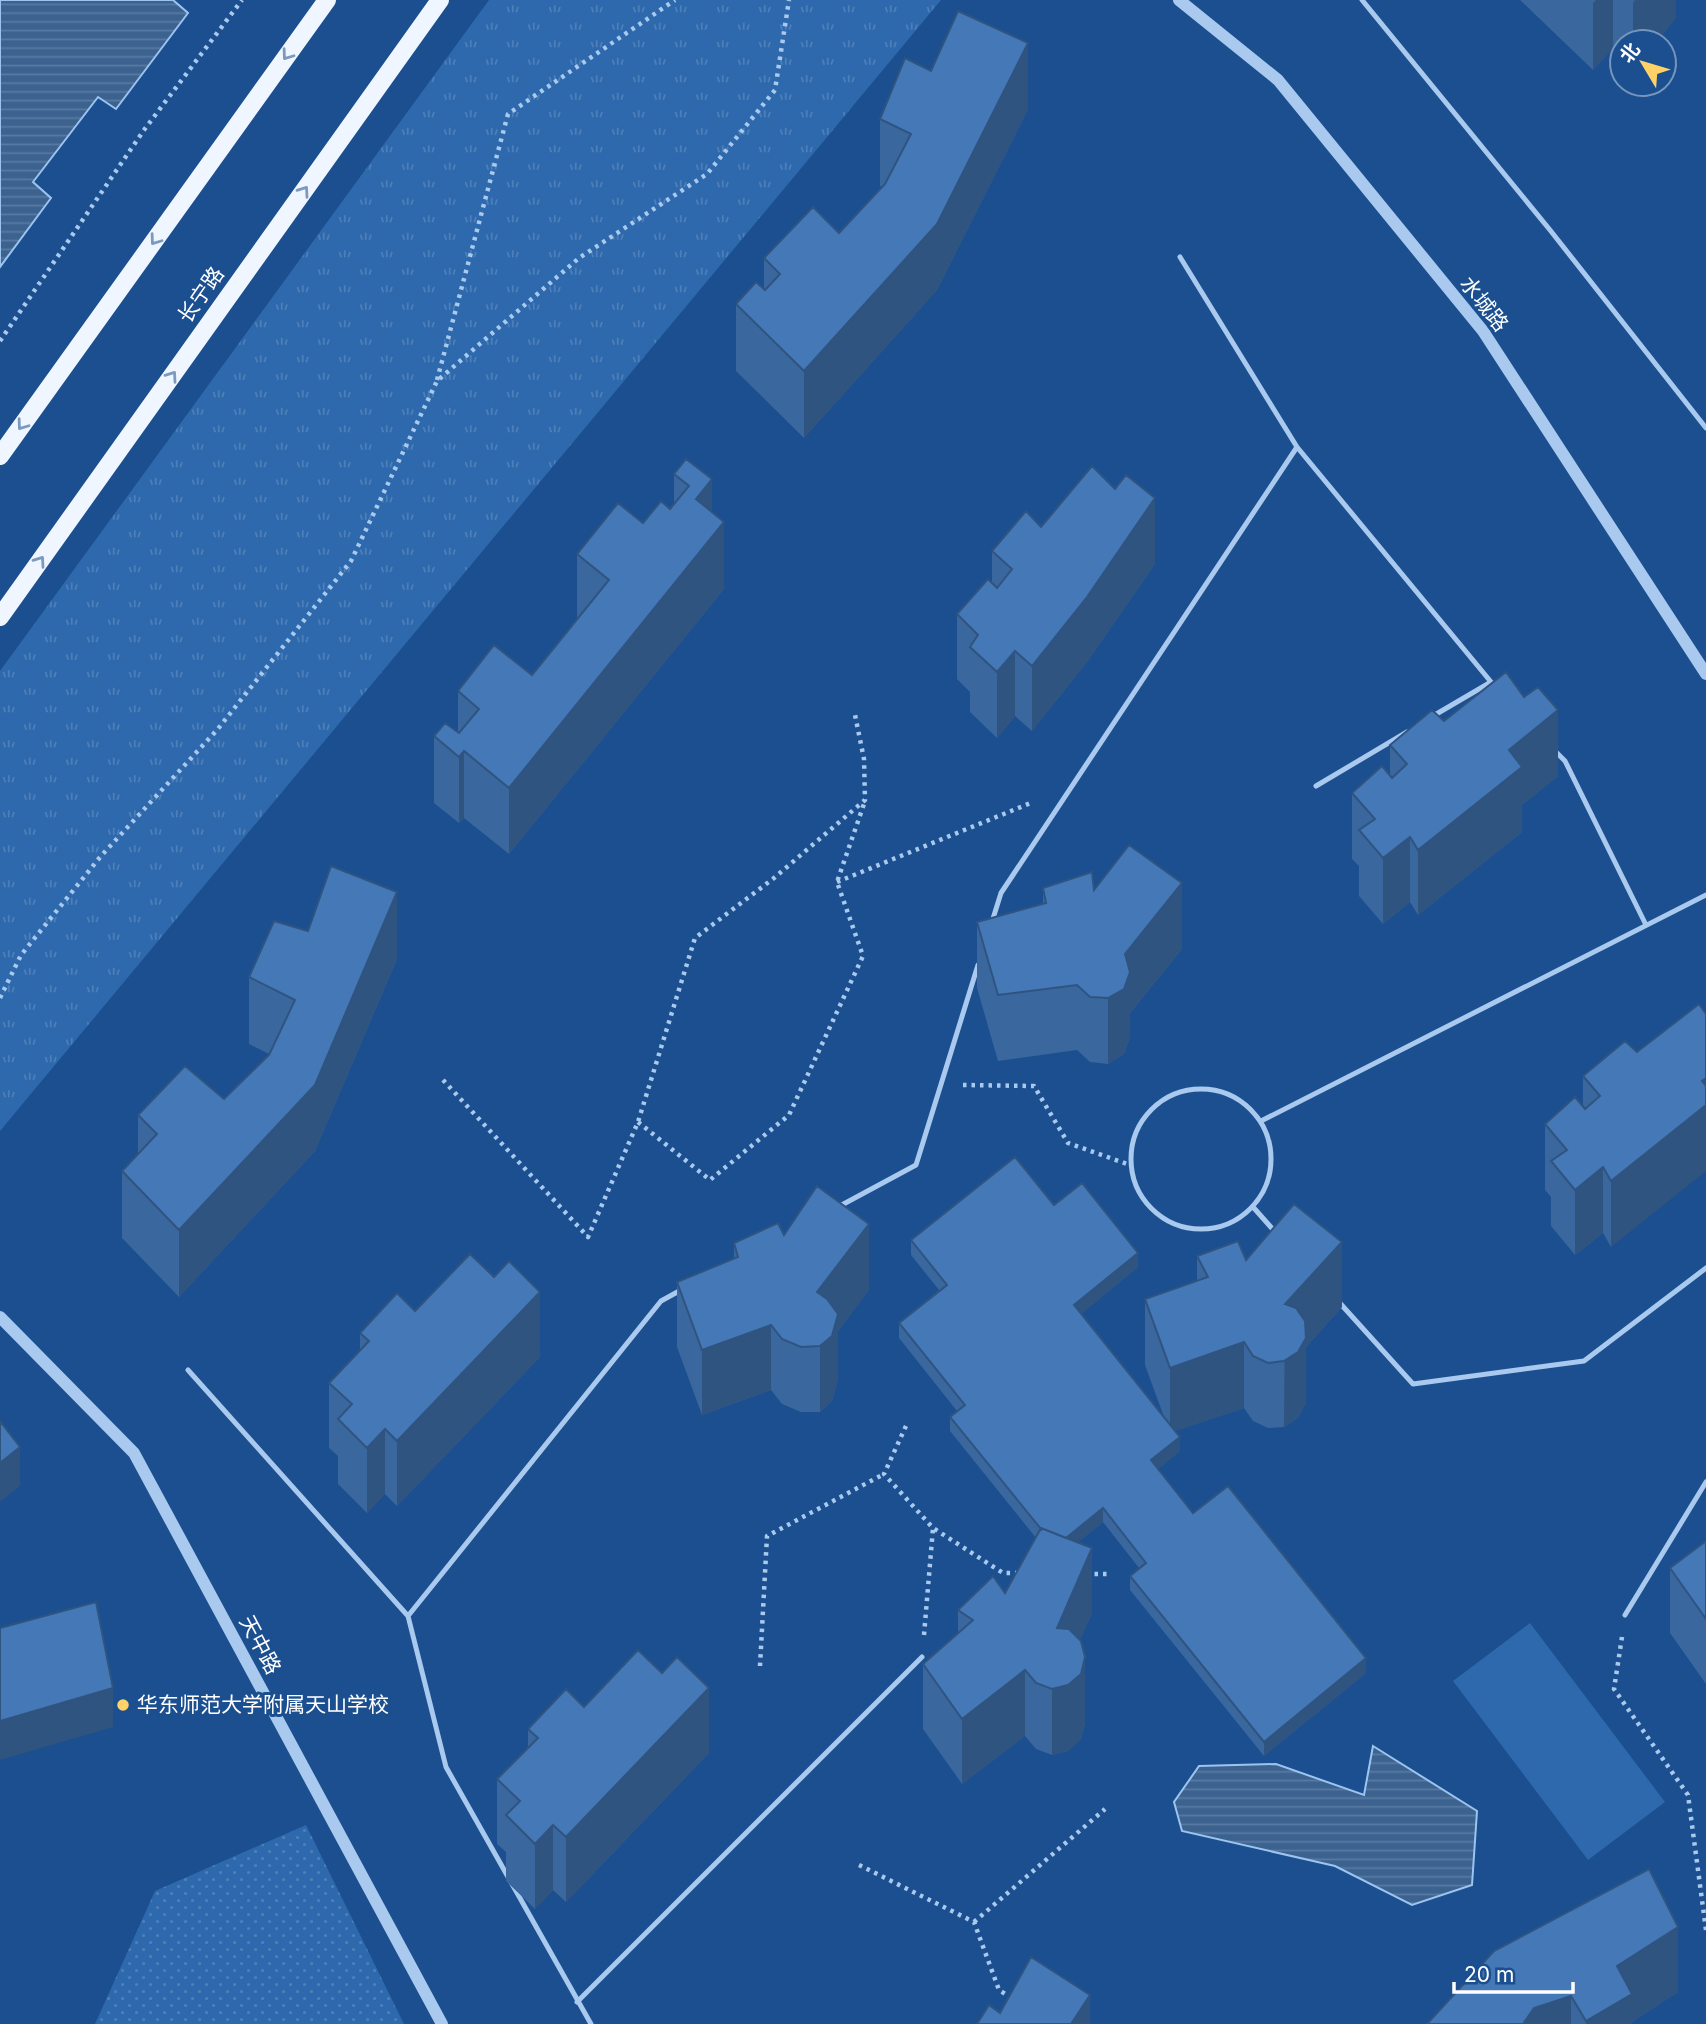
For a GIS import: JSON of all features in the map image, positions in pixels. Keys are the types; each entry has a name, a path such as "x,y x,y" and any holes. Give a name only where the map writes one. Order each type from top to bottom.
{"main road":[{"path":"0,456 327,0"},
{"name":"长宁路","path":"0,617 440,0"}],"street":[{"name":"水城路","path":"1179,0 1278,80 1483,331 1706,674"},
{"name":"天中路","path":"0,1317 134,1453 442,2024"}],"lane":[{"path":"1362,0 1550,229 1706,428"},
{"path":"1180,257 1297,447 1500,692"},
{"path":"989,931 1001,893 1297,447"},
{"path":"1432,717 1490,682"},
{"path":"1316,786 1409,731"},
{"path":"1546,741 1565,761 1646,925"},
{"path":"1261,1121 1706,895"},
{"path":"831,1210 916,1165 981,957"},
{"path":"1202,1088 1225,1092 1246,1103 1261,1121 1270,1142 1272,1165 1266,1188 1253,1207 1234,1222 1213,1229 1189,1229 1167,1221 1149,1207 1136,1187 1130,1165 1133,1141 1142,1120 1158,1103 1179,1092 1202,1088"},
{"path":"1253,1207 1279,1237"},
{"path":"1333,1296 1413,1384 1584,1361 1706,1268"},
{"path":"408,1616 661,1301 685,1288"},
{"path":"188,1370 408,1616 446,1767 590,2024"},
{"path":"1625,1615 1706,1482"},
{"path":"577,2002 922,1657"}],"path":[{"path":"0,341 144,130 242,0"},
{"path":"0,998 21,955 101,856 217,730 351,561 437,381 508,114 675,0"},
{"path":"437,381 579,258 707,174 775,90 789,0"},
{"path":"638,1122 709,1180 789,1115 863,956 837,882 865,800 864,759 855,715"},
{"path":"837,882 1073,785"},
{"path":"443,1080 588,1237 638,1122 695,938 774,878 865,800"},
{"path":"941,1085 1034,1086 1068,1143 1130,1165"},
{"path":"760,1666 767,1536 884,1474 906,1426"},
{"path":"884,1474 933,1528 1003,1573 1030,1573"},
{"path":"922,1657 933,1528"},
{"path":"1083,1574 1110,1574"},
{"path":"1625,1615 1614,1689 1689,1795 1706,1930"},
{"path":"974,1922 1105,1809"},
{"path":"859,1865 974,1922 999,1990 1020,2004"}],"green space":[{"path":"489,0 941,0 0,1131 0,671"},
{"path":"1530,1623 1665,1802 1588,1860 1453,1681"},
{"path":"306,1825 404,2024 95,2024 155,1891"}],"shaded area":[{"path":"0,0 173,0 188,13 116,109 98,97 33,182 51,198 0,267"},
{"path":"1373,1746 1477,1811 1472,1885 1412,1905 1335,1866 1182,1831 1174,1802 1199,1766 1276,1764 1364,1795"}],"building":[{"path":"958,11 1028,43 937,224 804,371 736,304 756,282 765,290 780,274 764,258 813,207 839,233 885,184 911,134 880,119 905,58 931,71"},
{"path":"686,459 712,479 696,499 724,522 509,788 464,751 459,757 434,736 445,723 459,733 479,709 458,691 494,645 532,675 609,580 577,554 618,503 643,523 661,501 670,509 689,486 674,474"},
{"path":"1092,466 1115,489 1126,475 1155,498 1087,597 1032,666 1015,651 997,672 970,647 978,635 957,614 988,579 997,588 1012,569 992,551 1026,511 1041,527"},
{"path":"1506,672 1524,697 1538,687 1558,710 1509,750 1522,767 1418,850 1410,837 1383,858 1359,830 1375,819 1352,793 1382,766 1392,778 1407,764 1390,745 1432,710 1444,721"},
{"path":"1129,845 1182,883 1125,954 1130,972 1124,989 1108,998 1090,997 1077,985 998,995 977,922 1046,903 1043,888 1092,872 1094,890"},
{"path":"331,866 397,892 315,1085 179,1230 122,1171 157,1134 138,1115 185,1066 224,1099 269,1055 295,1000 249,977 274,921 308,931"},
{"path":"1699,1004 1706,1014 1706,1078 1702,1081 1706,1086 1706,1105 1611,1181 1603,1167 1575,1190 1551,1161 1567,1150 1545,1124 1575,1097 1585,1109 1600,1096 1583,1076 1625,1041 1637,1052"},
{"path":"1015,1157 1054,1205 1082,1183 1138,1253 1074,1305 1180,1437 1151,1460 1193,1513 1228,1486 1366,1658 1264,1742 1130,1576 1146,1563 1103,1508 1066,1538 1041,1529 950,1417 965,1405 899,1323 947,1285 911,1240"},
{"path":"817,1186 869,1224 817,1292 827,1299 838,1314 832,1336 820,1346 801,1347 782,1339 771,1325 702,1350 677,1282 738,1257 734,1243 778,1223 784,1235"},
{"path":"1294,1204 1342,1242 1285,1304 1296,1308 1305,1321 1306,1338 1298,1352 1284,1361 1268,1363 1253,1356 1244,1342 1170,1368 1145,1299 1208,1277 1197,1256 1238,1241 1246,1260"},
{"path":"470,1254 494,1277 509,1261 540,1292 397,1441 385,1429 367,1448 338,1419 352,1404 329,1383 369,1341 360,1333 397,1293 415,1311"},
{"path":"0,1421 20,1447 0,1463"},
{"path":"1041,1528 1092,1548 1057,1628 1069,1629 1081,1641 1085,1657 1081,1674 1068,1685 1052,1689 1036,1683 1025,1670 962,1719 923,1664 973,1620 958,1610 993,1576 1005,1593"},
{"path":"1706,1541 1706,1619 1670,1568"},
{"path":"96,1602 113,1688 0,1721 0,1628"},
{"path":"638,1650 662,1673 677,1657 709,1688 566,1837 553,1825 535,1844 506,1815 520,1801 497,1779 538,1738 528,1729 566,1689 584,1707"},
{"path":"1649,1869 1678,1927 1617,1966 1632,1994 1586,2021 1571,1996 1534,2008 1523,2024 1427,2024 1494,1951"},
{"path":"1031,1957 1090,1995 1071,2024 977,2024 989,2005 1000,2013"}],"place":[{"name":"华东师范大学附属天山学校","path":"123,1705"}]}
